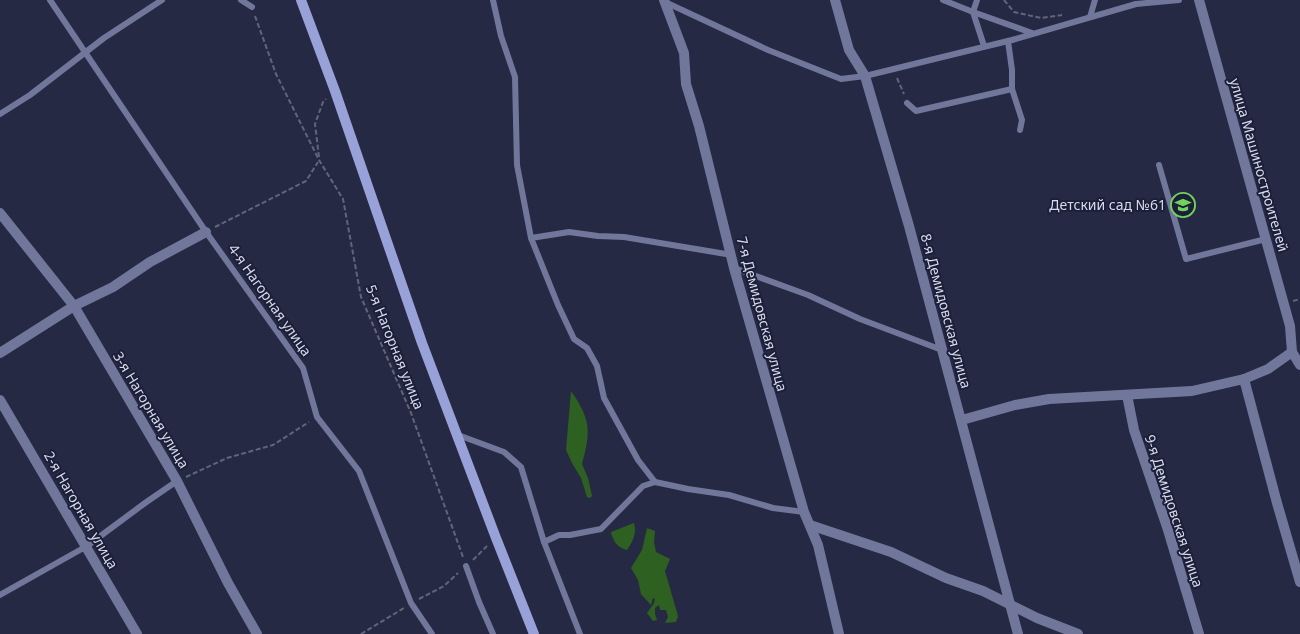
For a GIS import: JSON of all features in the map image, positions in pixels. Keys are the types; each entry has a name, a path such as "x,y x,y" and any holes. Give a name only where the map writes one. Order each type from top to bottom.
{"main road":[{"path":"301,0 335,91 422,343 534,634"}],"street":[{"name":"8-я Демидовская улица","path":"835,0 849,50 865,76 909,226 1018,634"},
{"name":"улица Машиностроителей","path":"1199,0 1290,326 1292,352 1300,365"},
{"name":"7-я Демидовская улица","path":"664,1 684,53 686,84 699,126 734,268 804,512 818,545 839,634"},
{"name":"3-я Нагорная улица","path":"0,212 74,306 177,481 228,583 257,634"},
{"path":"0,353 74,306 113,287 150,262 206,232"},
{"path":"962,420 1015,405 1050,399 1192,391 1244,379 1268,369 1292,352"},
{"path":"1244,379 1300,582"},
{"name":"9-я Демидовская улица","path":"1127,395 1134,430 1168,530 1199,634"},
{"name":"2-я Нагорная улица","path":"0,400 137,634"},
{"path":"810,525 891,552 946,578 983,591 1037,618 1078,634"}],"lane":[{"name":"4-я Нагорная улица","path":"50,0 206,232 303,368 317,417 358,471 412,603 432,634"},
{"path":"0,114 30,95 104,38 162,0"},
{"path":"241,0 252,7"},
{"path":"493,0 501,36 515,77 517,165 531,238 574,339 587,348 597,366 604,398 638,460 655,482"},
{"path":"943,0 1032,33"},
{"path":"978,0 973,12 984,46"},
{"path":"1090,17 1095,0"},
{"path":"664,1 768,50 841,79 865,76 1008,41 1136,4 1179,0"},
{"path":"1008,41 1012,70 1012,89 1022,120 1020,130"},
{"path":"907,103 916,111 1012,89"},
{"path":"1159,164 1186,259 1266,239"},
{"path":"531,238 568,232 624,237 732,255"},
{"path":"734,268 808,295 860,319 942,350"},
{"path":"458,435 504,452 520,467 544,542 580,634"},
{"path":"0,595 87,546 177,481"},
{"path":"544,542 559,535 570,535 601,529 643,486 655,482 688,490 728,495 773,508 804,512"},
{"path":"466,566 493,634"}],"path":[{"path":"1004,0 1014,12 1042,18 1068,15 1074,22"},
{"name":"5-я Нагорная улица","path":"252,7 276,74 319,160 343,199 362,297 411,413 466,566"},
{"path":"889,69 899,81 907,103"},
{"path":"206,232 306,181 319,160 316,124 323,102 335,91"},
{"path":"177,481 227,458 273,445 317,417"},
{"path":"361,634 444,586 496,538"}],"green space":[{"path":"571,391 586,418 588,434 582,464 588,478 592,496 590,498 587,497 581,478 566,450"},
{"path":"634,523 635,534 633,540 627,550 621,548 616,544 611,532"},
{"path":"647,528 655,531 654,542 656,552 670,559 665,571 678,616 676,622 665,623 668,617 666,610 660,610 659,605 655,608 657,620 653,621 647,613 655,599 653,598 651,605 641,594 638,580 631,568 642,550"}],"place":[{"name":"Детский сад №61","path":"1183,205"}]}
